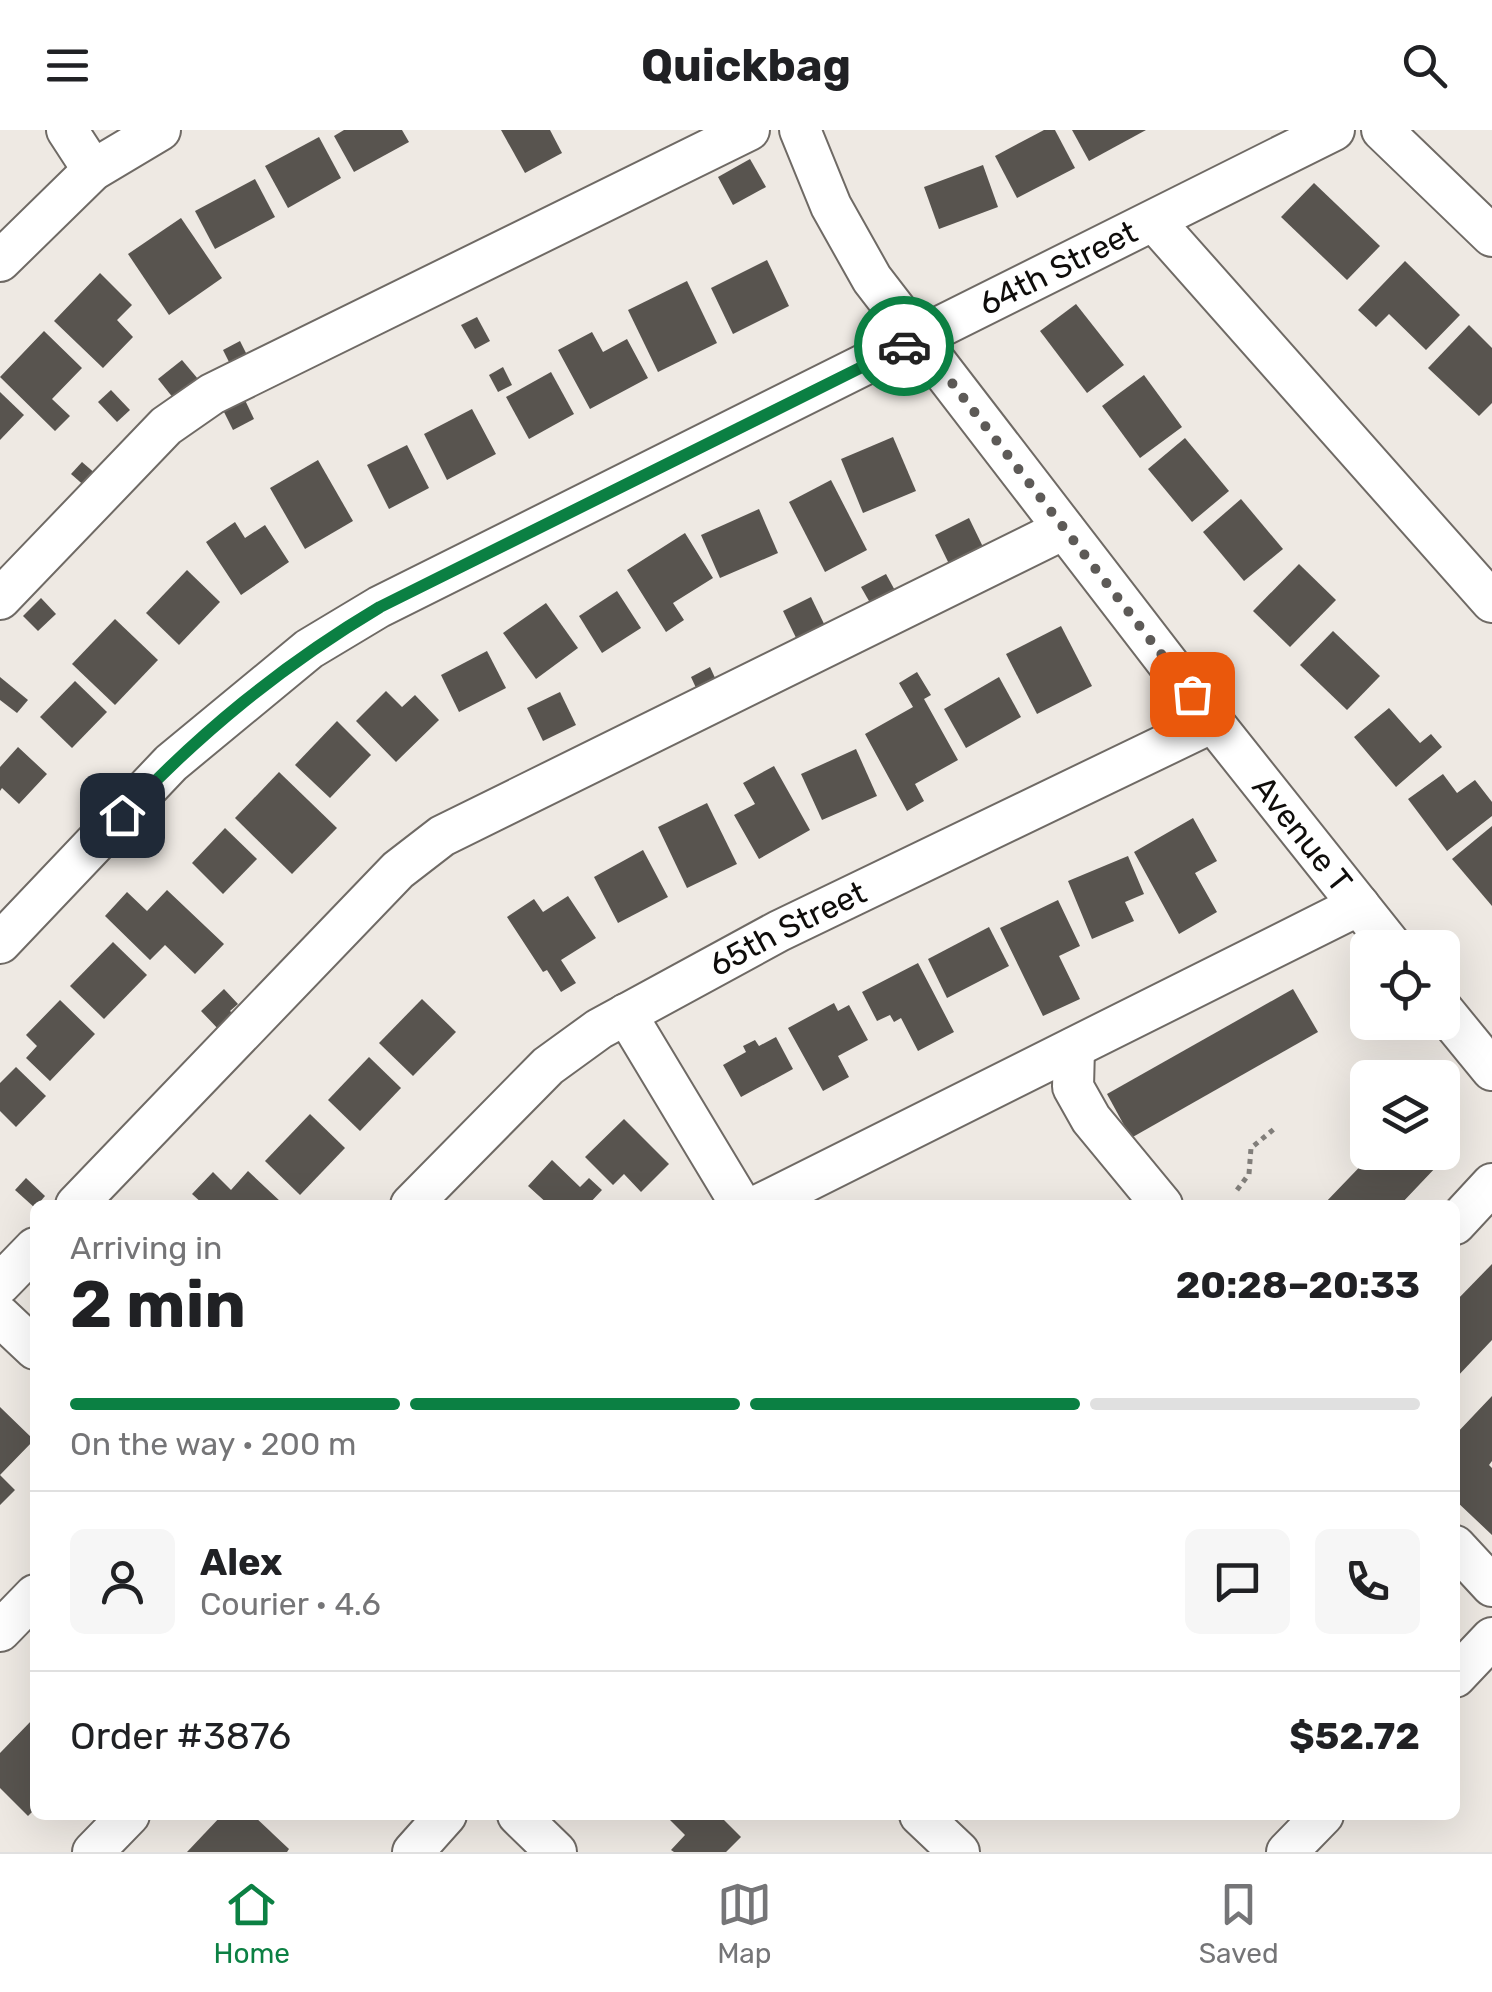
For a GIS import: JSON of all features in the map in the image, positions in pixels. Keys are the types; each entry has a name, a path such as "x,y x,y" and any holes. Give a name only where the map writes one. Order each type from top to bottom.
{"street":[{"path":"67,130 93,170"},
{"path":"0,262 93,170 160,130"},
{"path":"0,599 166,426 212,394 749,130"},
{"name":"Avenue T","path":"800,130 832,206 872,280 1213,722 1379,930"},
{"name":"64th Street","path":"0,942 171,764 309,650 380,607 1334,130"},
{"path":"1382,130 1492,236"},
{"path":"1154,221 1492,602"},
{"path":"81,1200 398,870 442,836 1064,529"},
{"name":"65th Street","path":"416,1200 548,1066 599,1028 779,931 1213,722"},
{"path":"768,1200 1360,905"},
{"path":"626,1014 738,1200"},
{"path":"1460,1031 1492,1070"},
{"path":"1074,1048 1073,1087 1091,1118 1158,1200"},
{"path":"1460,1219 1492,1184"},
{"path":"0,1284 30,1253"},
{"path":"0,1316 30,1345"},
{"path":"1460,1551 1492,1586"},
{"path":"0,1631 30,1600"},
{"path":"1460,1671 1492,1638"},
{"path":"93,1852 125,1820"},
{"path":"413,1852 442,1820"},
{"path":"523,1820 556,1852"},
{"path":"925,1820 959,1852"},
{"path":"1288,1852 1318,1820"}],"path":[{"path":"1238,1190 1249,1174 1251,1148 1274,1129"}],"building":[{"path":"344,130 402,130 409,142 354,172 334,136"},
{"path":"501,130 550,130 562,153 525,173"},
{"path":"1044,130 1055,130 1075,168 1017,198 995,156"},
{"path":"1072,130 1146,130 1089,161"},
{"path":"319,137 341,178 288,208 265,166"},
{"path":"750,159 766,187 733,205 718,177"},
{"path":"983,165 998,207 939,229 924,187"},
{"path":"255,179 275,217 215,249 195,211"},
{"path":"1314,183 1380,246 1347,280 1281,217"},
{"path":"181,218 222,278 169,315 128,254"},
{"path":"767,260 789,306 733,334 711,288"},
{"path":"1405,261 1460,315 1426,350 1389,314 1376,327 1358,310"},
{"path":"100,273 132,305 117,320 133,337 103,368 54,321"},
{"path":"687,281 717,343 658,372 628,310"},
{"path":"1076,304 1124,365 1087,393 1040,331"},
{"path":"477,317 490,341 475,349 461,325"},
{"path":"1469,325 1492,348 1492,403 1479,416 1428,368"},
{"path":"44,331 82,368 52,399 70,416 55,431 0,377"},
{"path":"592,332 603,352 627,339 648,378 590,409 558,350"},
{"path":"240,341 248,357 231,366 223,350"},
{"path":"182,360 198,379 174,399 158,379"},
{"path":"503,367 512,385 498,392 489,375"},
{"path":"551,372 574,414 529,439 506,397"},
{"path":"1144,375 1182,427 1140,458 1102,406"},
{"path":"111,390 130,410 117,422 98,402"},
{"path":"0,392 24,415 0,440"},
{"path":"244,398 254,419 233,430 222,408"},
{"path":"472,409 496,454 447,480 424,434"},
{"path":"893,437 916,491 863,513 841,459"},
{"path":"1185,438 1229,491 1192,522 1148,469"},
{"path":"407,445 429,488 389,509 367,465"},
{"path":"318,460 353,521 305,549 270,488"},
{"path":"82,462 97,475 87,488 71,474"},
{"path":"831,480 867,550 825,572 789,502"},
{"path":"1241,499 1283,549 1244,581 1203,532"},
{"path":"759,509 778,553 720,578 701,535"},
{"path":"969,518 984,549 950,566 935,535"},
{"path":"235,522 245,538 265,525 289,562 241,595 206,542"},
{"path":"685,533 713,578 673,603 684,620 666,632 627,570"},
{"path":"1299,564 1336,600 1290,647 1253,611"},
{"path":"187,570 220,602 179,645 146,613"},
{"path":"886,574 898,596 873,608 861,587"},
{"path":"617,591 641,628 602,653 579,616"},
{"path":"811,597 828,632 800,646 783,611"},
{"path":"41,598 56,614 38,631 23,616"},
{"path":"546,603 578,648 536,679 503,633"},
{"path":"115,619 158,660 115,705 72,664"},
{"path":"1061,626 1092,686 1037,714 1006,654"},
{"path":"1333,631 1380,676 1347,710 1300,665"},
{"path":"487,651 506,688 459,712 441,675"},
{"path":"710,667 716,680 697,690 691,677"},
{"path":"917,672 931,695 924,699 958,760 915,784 924,801 907,811 865,734 913,707 899,683"},
{"path":"0,677 28,700 17,713 0,700"},
{"path":"999,677 1021,717 966,748 944,709"},
{"path":"75,681 107,712 72,748 40,717"},
{"path":"386,691 402,707 415,695 439,720 396,762 356,721"},
{"path":"560,692 576,725 543,741 527,708"},
{"path":"1389,708 1420,743 1431,734 1442,747 1396,787 1354,737"},
{"path":"337,721 371,755 330,798 295,765"},
{"path":"18,747 47,774 19,804 2,788 0,791 0,767"},
{"path":"856,749 877,796 822,820 801,774"},
{"path":"774,766 810,830 759,859 734,815 755,804 743,783"},
{"path":"279,772 337,828 292,874 235,818"},
{"path":"1443,774 1457,793 1475,780 1492,802 1492,816 1447,851 1408,799"},
{"path":"707,803 737,864 687,888 658,827"},
{"path":"1193,818 1217,861 1195,873 1217,912 1179,934 1134,852"},
{"path":"1492,826 1492,906 1452,859"},
{"path":"225,828 257,859 223,894 192,863"},
{"path":"643,850 668,897 618,923 594,877"},
{"path":"1128,856 1144,894 1125,902 1134,921 1092,939 1068,881"},
{"path":"167,890 224,944 195,974 165,945 150,960 105,916 127,892 147,911"},
{"path":"568,896 596,938 561,960 576,983 561,992 507,917 534,899 543,912"},
{"path":"1058,900 1080,946 1059,956 1080,999 1043,1016 1000,928"},
{"path":"989,927 1009,966 947,998 928,959"},
{"path":"113,942 147,975 104,1019 70,986"},
{"path":"918,963 954,1032 918,1051 901,1018 894,1022 890,1015 877,1021 862,992"},
{"path":"224,989 238,1004 230,1011 238,1018 222,1033 201,1011"},
{"path":"1293,989 1318,1032 1131,1138 1107,1094"},
{"path":"422,999 456,1032 413,1076 379,1043"},
{"path":"60,1000 95,1034 50,1081 26,1058 37,1046 26,1035"},
{"path":"834,1003 838,1011 849,1005 868,1040 838,1056 849,1077 823,1091 788,1028"},
{"path":"776,1037 793,1069 741,1097 723,1065 746,1052 743,1046 755,1040 759,1046"},
{"path":"369,1057 401,1088 360,1131 328,1100"},
{"path":"16,1067 46,1096 16,1127 0,1111 0,1083"},
{"path":"310,1114 345,1148 300,1195 265,1161"},
{"path":"624,1119 669,1164 641,1192 624,1174 613,1185 585,1157"},
{"path":"552,1160 580,1187 589,1178 602,1190 593,1200 543,1200 528,1186"},
{"path":"1357,1170 1433,1170 1405,1200 1328,1200"},
{"path":"248,1171 279,1200 199,1200 192,1194 213,1172 231,1190"},
{"path":"26,1178 45,1196 42,1200 30,1200 30,1204 15,1190"},
{"path":"1492,1264 1492,1340 1460,1374 1460,1297"},
{"path":"1492,1396 1492,1535 1460,1505 1460,1430"},
{"path":"0,1407 30,1436 30,1444 0,1475"},
{"path":"0,1475 15,1490 0,1505"},
{"path":"30,1722 28,1816 0,1788 0,1753"},
{"path":"217,1820 258,1820 289,1849 287,1852 187,1852"},
{"path":"670,1820 724,1820 741,1837 726,1852 671,1850 685,1835"}],"way so far":[{"path":"904,346 918,339 1192,694"}],"route":[{"path":"122,815 171,764 253,693 309,650 380,607 904,346"}]}
